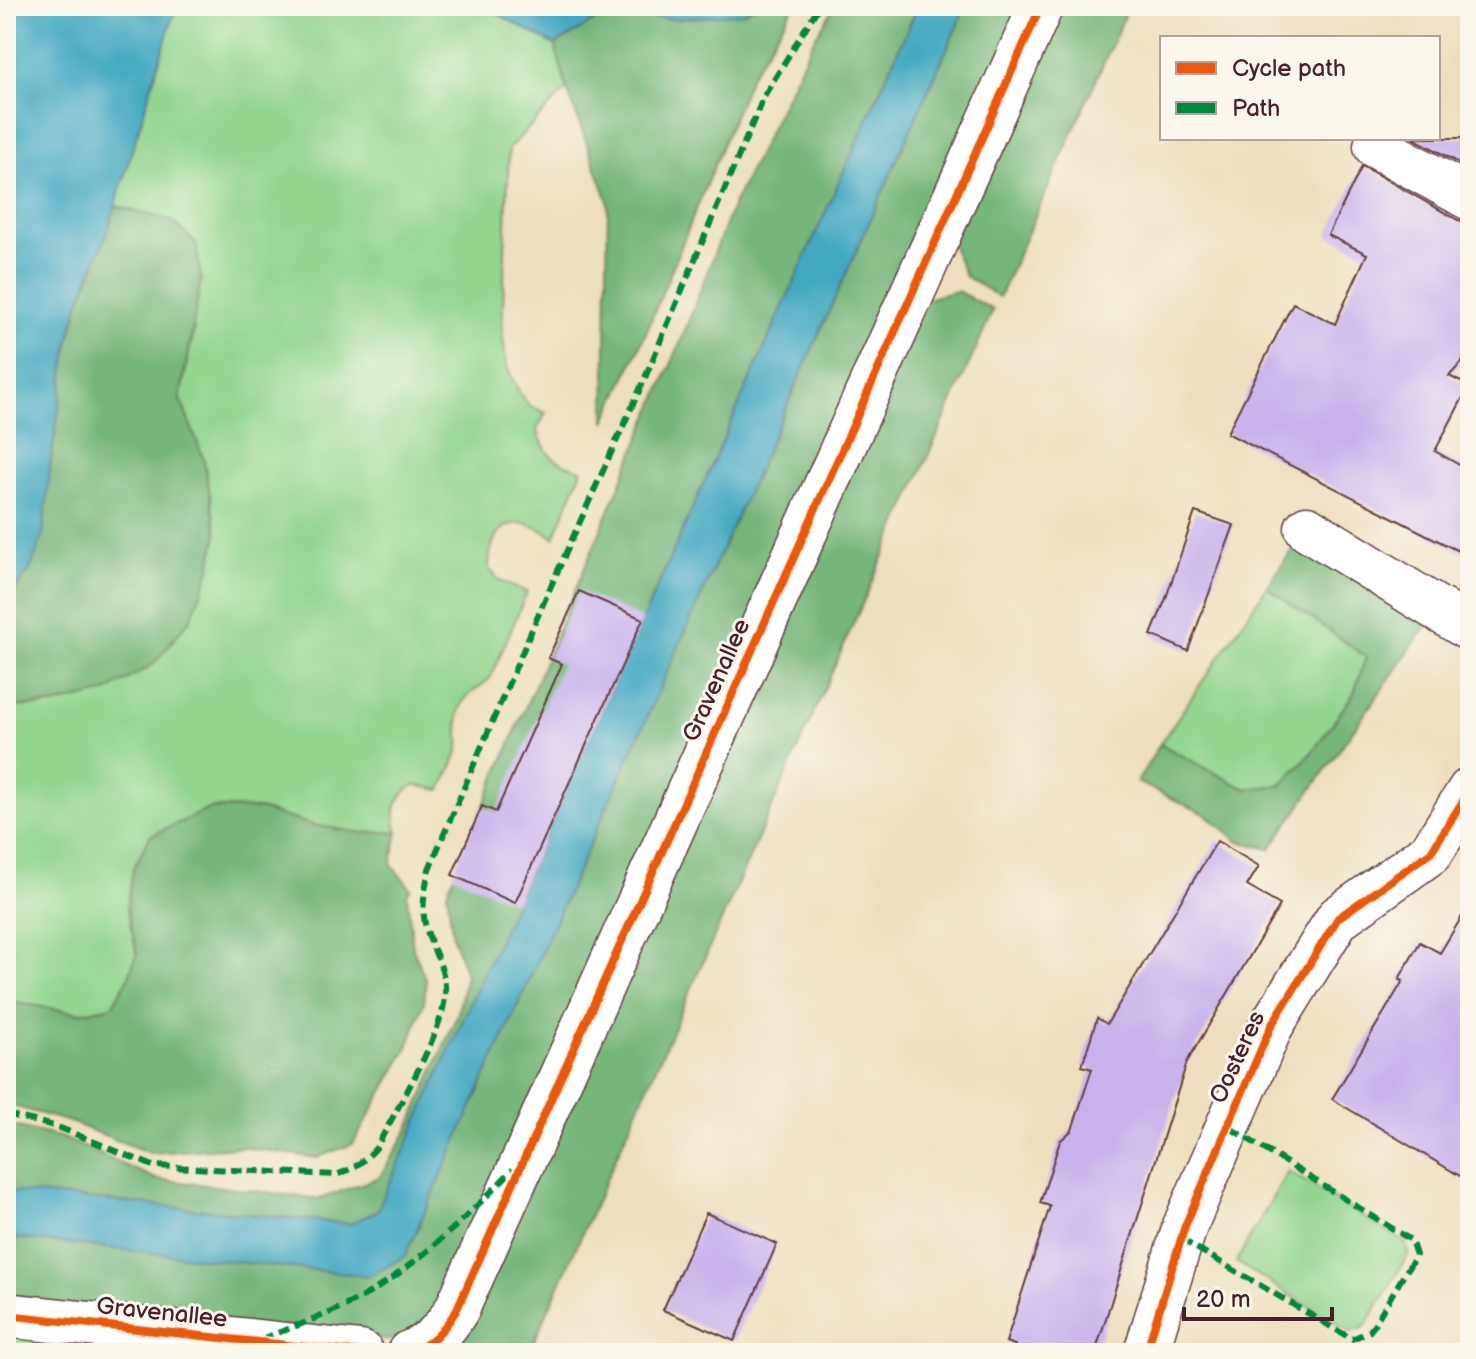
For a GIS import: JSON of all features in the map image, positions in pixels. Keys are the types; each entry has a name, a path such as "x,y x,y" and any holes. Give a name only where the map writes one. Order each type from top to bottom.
{"street":[{"name":"Gravenallee","path":"409,1353 423,1348 433,1339 447,1326 457,1309 1041,6"},
{"path":"1376,146 1470,198"},
{"path":"1307,528 1470,629"},
{"name":"Oosteres","path":"1146,1353 1185,1226 1271,1026 1338,918 1431,852 1470,790"},
{"name":"Gravenallee","path":"6,1315 361,1353"}],"green space":[{"path":"176,6 483,6 555,45 567,89 509,148 502,331 507,367 519,392 529,406 546,413 537,429 544,446 558,461 582,470 554,538 541,529 517,523 500,532 494,541 489,569 500,581 527,592 491,677 462,703 458,720 459,748 441,790 414,785 402,794 395,811 398,832 362,833 312,825 259,809 212,808 150,836 127,908 137,954 128,979 112,1006 79,1013 6,1001 6,707 52,705 208,576 217,534 203,457 180,399 194,330 171,221 115,206"},
{"path":"756,6 794,6 750,77 645,335 605,422 608,201 567,89 555,45 606,14 676,19 743,13"},
{"path":"835,6 918,6 377,1212 350,1224 6,1191 6,1124 63,1138 156,1179 320,1199 380,1177 408,1130 458,1013 466,974 453,938 447,892 679,346 732,207 813,41"},
{"path":"966,6 1021,6 446,1304 405,1338 389,1340 6,1300 6,1256 17,1238 369,1276 405,1256"},
{"path":"1055,6 1129,6 999,297 965,276 949,237"},
{"path":"115,206 171,221 196,243 201,280 180,399 203,457 217,534 208,576 191,618 154,664 104,693 52,705 6,707 6,600 20,584 50,467 69,340"},
{"path":"957,291 993,310 529,1353 444,1353 921,300"},
{"path":"1307,528 1438,609 1270,849 1238,841 1207,815 1137,782 1160,744 1245,789 1281,785 1313,751 1354,693 1366,657 1267,587"},
{"path":"1267,587 1366,657 1354,693 1313,751 1281,785 1245,789 1160,744"},
{"path":"211,808 259,809 312,825 362,833 398,832 391,865 411,888 407,895 413,948 426,981 424,1002 408,1047 353,1144 316,1158 241,1147 150,1153 70,1122 6,1104 6,1001 79,1013 112,1006 128,979 137,954 127,908 133,869 150,836"},
{"path":"1288,1171 1406,1243 1408,1255 1365,1327 1351,1332 1236,1262"},
{"path":"6,1330 55,1335 63,1353 6,1353"}],"water":[{"path":"6,6 176,6 108,230 80,301 69,340 43,535 30,570 6,600"},
{"path":"483,6 756,6 743,13 676,19 606,14 555,45"},
{"path":"918,6 966,6 405,1256 370,1276 6,1237 6,1191 350,1224 377,1211"}],"building":[{"path":"1470,138 1470,169 1417,140"},
{"path":"1362,166 1458,220 1470,223 1470,354 1449,376 1469,386 1435,451 1470,471 1470,557 1227,433 1293,303 1335,324 1367,254 1328,235"},
{"path":"1195,512 1234,525 1188,651 1151,635"},
{"path":"579,591 643,619 515,903 452,875 482,806 496,812 562,664 548,658"},
{"path":"1217,841 1259,866 1247,886 1280,905 1187,1062 1095,1353 1012,1353 1015,1345 1006,1342 1050,1206 1040,1203 1060,1141 1072,1130 1092,1069 1082,1066 1097,1018 1107,1024"},
{"path":"1470,903 1470,1182 1332,1099 1403,981 1399,979 1420,942 1440,953"},
{"path":"706,1213 777,1244 734,1341 663,1310"}],"marked path":[{"path":"6,1114 58,1127 153,1166 336,1175 358,1164 376,1148 417,1072 442,1012 444,979 424,915 429,869 644,380 764,96 819,6"},
{"path":"1181,1239 1352,1339 1370,1331 1416,1255 1411,1240 1227,1126"},
{"path":"261,1339 336,1310 379,1287 449,1232 513,1169"}],"cycle path":[{"path":"409,1353 437,1336 457,1309 1041,6"},
{"path":"1146,1353 1185,1226 1271,1026 1338,918 1431,852 1470,790"},
{"path":"6,1315 361,1353"}]}
